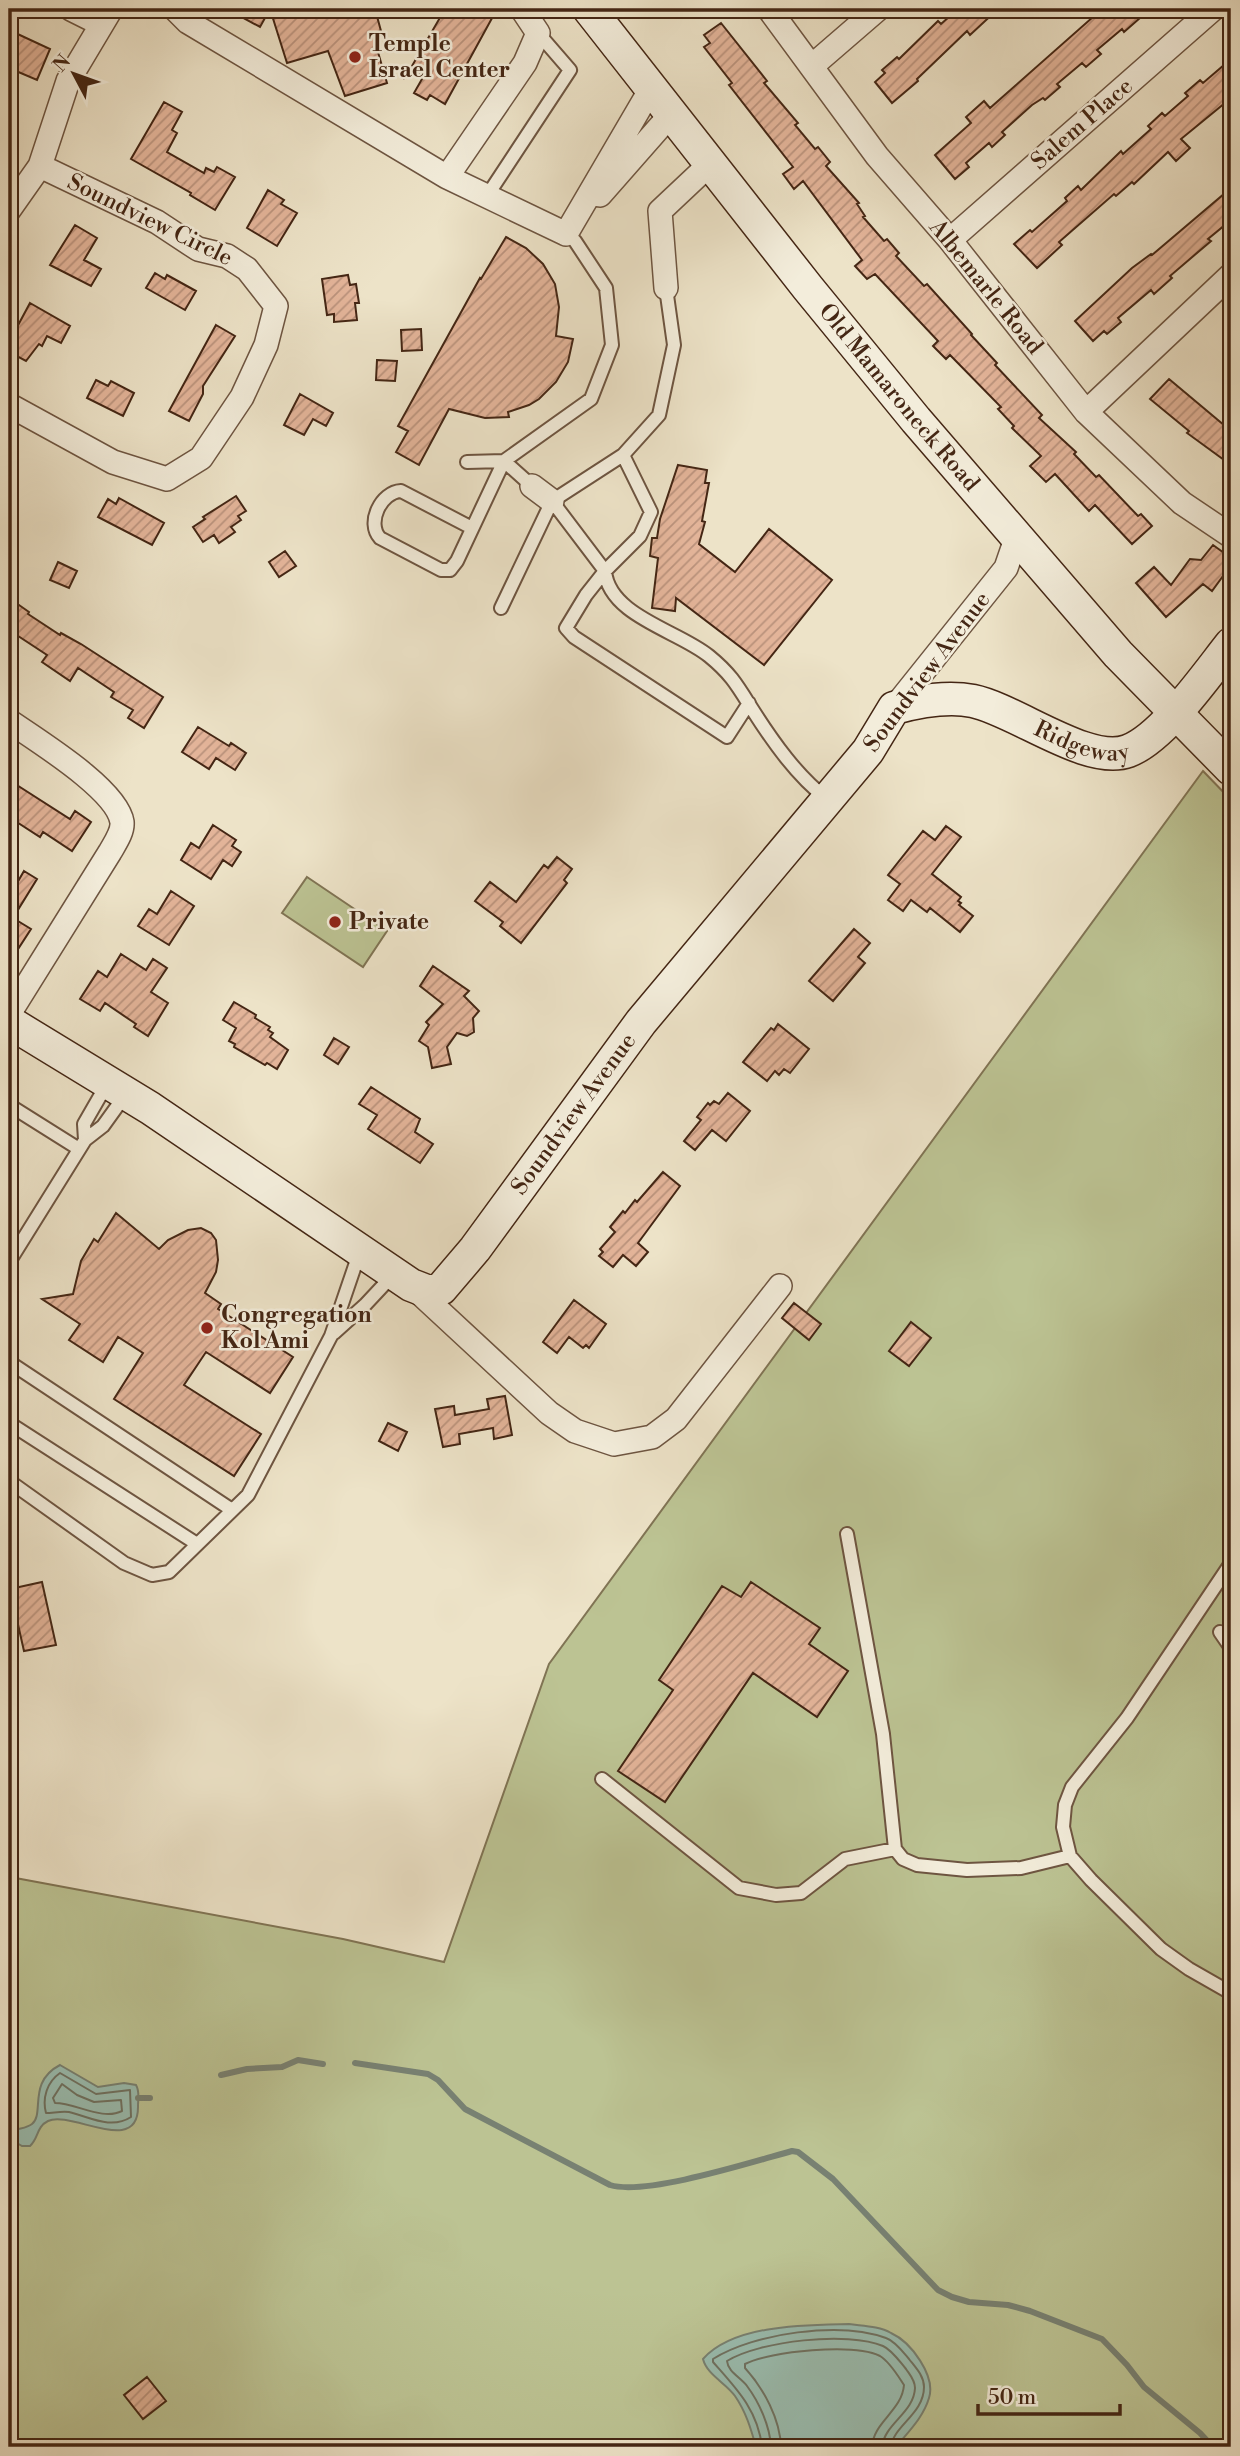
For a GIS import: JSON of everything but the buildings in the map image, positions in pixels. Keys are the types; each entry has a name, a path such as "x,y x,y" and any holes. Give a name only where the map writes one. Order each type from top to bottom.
{"street":[{"path":"9,210 40,166 68,81 106,16 71,9"},
{"path":"447,177 526,63 538,33 522,9"},
{"name":"Old Mamaroneck Road","path":"589,9 808,288 916,420 1118,654 1231,769"},
{"name":"Albemarle Road","path":"769,9 877,156 950,240 1086,412 1182,503 1231,536"},
{"path":"812,66 878,9"},
{"name":"Salem Place","path":"950,240 1213,9"},
{"path":"185,13 447,177 566,234"},
{"path":"566,234 652,87"},
{"path":"566,234 672,113"},
{"path":"666,288 660,211 711,163"},
{"name":"Soundview Circle","path":"9,405 113,462 167,479 201,458 242,397 266,345 276,306 247,269 227,256 198,249 157,222 40,166"},
{"path":"1086,412 1231,275"},
{"path":"532,486 552,501"},
{"name":"Soundview Avenue","path":"403,1280 429,1292 442,1289 475,1249 641,1022 867,751 894,708 1006,568 1017,536"},
{"name":"Ridgeway","path":"894,708 944,699 975,701 1089,750 1116,754 1130,751 1147,740 1175,712 1231,644"},
{"path":"9,721 90,779 116,807 122,830 9,1021 117,1088 403,1280 550,1413 575,1431 614,1444 652,1437 676,1419 780,1286"}],"lane":[{"path":"487,196 570,70 538,33"},
{"path":"472,528 401,491 392,492 384,498 373,522 374,532 380,538 441,570 450,570 457,561 504,461 591,399 612,345 606,288 575,241 566,234"},
{"path":"501,608 552,501 622,456 659,415 674,345 666,288"},
{"path":"622,456 651,512 640,536 605,571 586,595 566,628 727,737 751,707"},
{"path":"467,462 504,461 532,486"},
{"path":"552,501 605,571 606,580 623,604 639,616 706,653 733,677 751,707 808,785 828,799"},
{"path":"82,1145 84,1124 117,1088"},
{"path":"9,1262 82,1145 103,1126 117,1088"},
{"path":"9,1105 82,1145"},
{"path":"9,1481 124,1563 152,1575 169,1572 248,1495 331,1336 360,1251"},
{"path":"331,1336 365,1306 403,1280"},
{"path":"9,1362 232,1510"},
{"path":"9,1423 197,1544"},
{"path":"847,1534 883,1734 895,1849 903,1859 917,1865 967,1870 1021,1868 1070,1856"},
{"path":"1231,1563 1127,1718 1072,1787 1065,1805 1063,1827 1070,1856 1091,1880 1161,1949 1231,1993"},
{"path":"1220,1633 1231,1648"},
{"path":"602,1779 739,1888 776,1895 801,1893 845,1859 895,1849"}],"green space":[{"path":"1203,771 1231,800 1231,2447 9,2447 10,1877 343,1939 444,1962 549,1664"},
{"name":"Private","path":"307,877 387,931 363,967 282,913"}],"water":[{"path":"60,2065 98,2087 124,2083 136,2085 139,2095 135,2121 128,2128 116,2130 59,2119 44,2123 30,2146 22,2146 10,2139 15,2130 32,2124 36,2119 38,2097 44,2080"},
{"path":"849,2324 876,2328 899,2337 920,2361 930,2389 923,2412 915,2424 896,2447 756,2447 739,2402 708,2370 703,2359 716,2347 752,2333 793,2326"}],"waterway":[{"path":"221,2075 247,2069 282,2067 298,2060 323,2064"},
{"path":"355,2063 428,2074 438,2080 465,2109 610,2185 627,2187 673,2182 792,2151 798,2152 833,2179 938,2290 969,2302 1008,2305 1030,2311 1102,2339 1144,2387 1213,2447"},
{"path":"138,2098 150,2098"}],"place":[{"name":"Temple Israel Center","path":"355,57"},
{"name":"Private","path":"335,922"},
{"name":"Congregation Kol Ami","path":"207,1328"}]}
